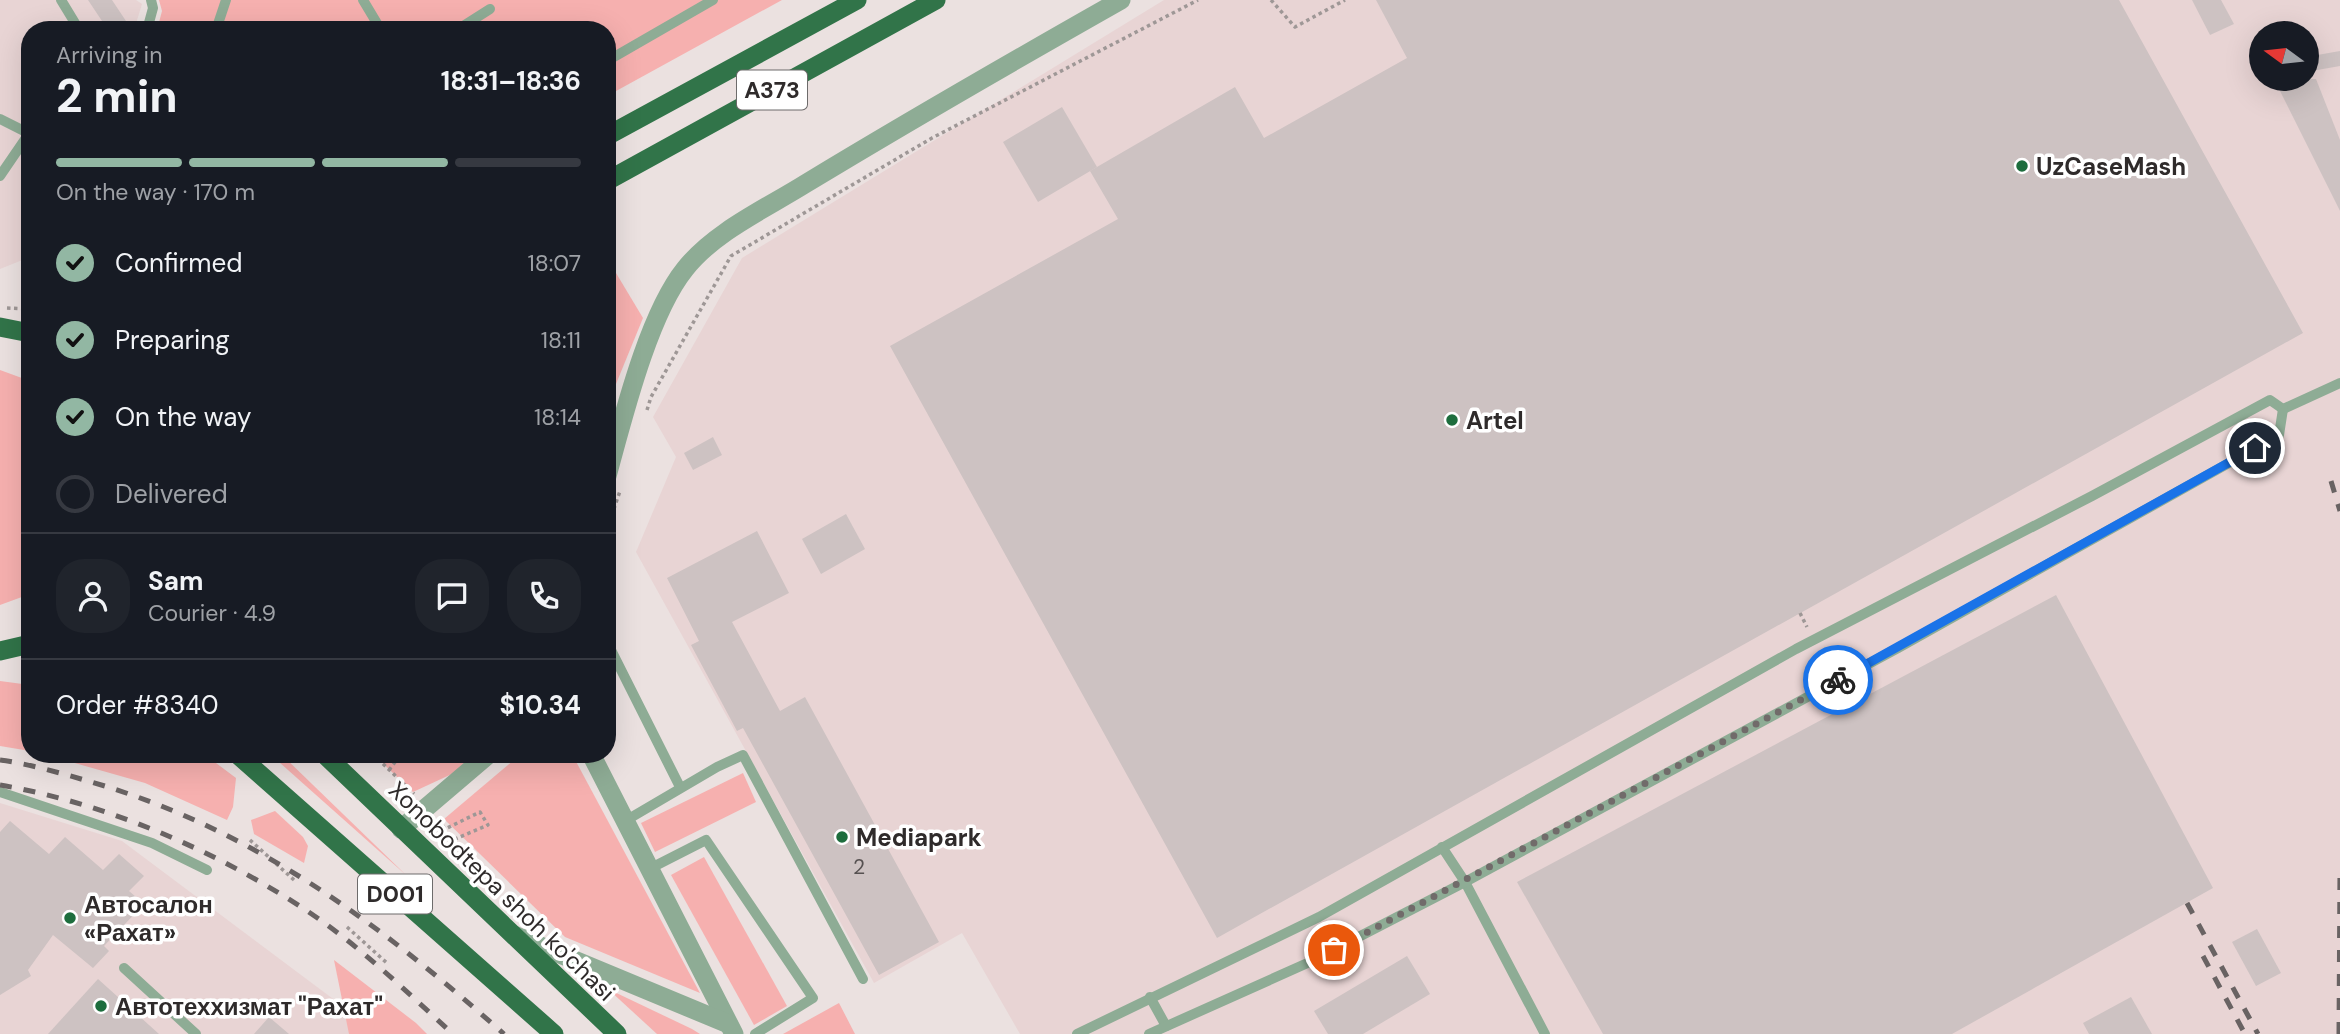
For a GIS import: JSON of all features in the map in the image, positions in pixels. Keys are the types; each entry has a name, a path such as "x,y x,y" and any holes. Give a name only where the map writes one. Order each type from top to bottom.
{"highway":[{"name":"A373","path":"616,131 857,0"},
{"name":"A373","path":"616,176 936,0"},
{"path":"0,327 21,331"},
{"path":"0,652 21,646"},
{"path":"0,652 21,656"},
{"name":"D001","path":"247,763 554,1034"},
{"name":"Xonobodtepa shoh ko'chasi","path":"333,763 617,1034"}],"street":[{"path":"616,475 655,325 682,271 696,256 750,218 900,126 1121,0"},
{"path":"401,829 479,763"},
{"path":"596,763 730,1029"},
{"path":"513,935 730,1029"}],"lane":[{"path":"61,0 74,21"},
{"path":"149,21 153,8 151,0"},
{"path":"219,21 226,0"},
{"path":"363,0 376,21"},
{"path":"616,56 713,0"},
{"path":"471,21 490,9"},
{"path":"0,120 21,130"},
{"path":"0,176 21,147"},
{"path":"2283,409 2340,383"},
{"path":"1077,1034 1319,917 1796,649 2092,496 2270,400 2283,409"},
{"path":"1149,1034 1311,961 1465,882 1898,648 2279,435 2283,409"},
{"path":"616,660 680,787"},
{"path":"625,821 680,787 743,755 863,979"},
{"path":"0,792 152,843 207,870"},
{"path":"649,869 706,840 813,998 755,1034"},
{"path":"1442,847 1465,882 1545,1034"},
{"path":"124,968 196,1034"},
{"path":"1150,997 1166,1026"}],"path":[{"path":"647,410 731,256 932,138 1198,0"},
{"path":"1271,0 1295,27 1345,0"},
{"path":"0,307 21,308"},
{"path":"1800,613 1811,636"},
{"path":"1817,648 1844,705"},
{"path":"382,763 429,806"},
{"path":"389,770 394,763"},
{"path":"445,829 480,812 488,825 455,839"},
{"path":"250,840 294,880"},
{"path":"347,927 388,964"}],"shaded area":[{"path":"0,0 136,0 142,4 137,21 21,21 21,261 0,269"},
{"path":"159,0 782,0 616,91 616,21 159,21 162,11"},
{"path":"1164,0 2340,0 2340,1034 1020,1034 962,933 874,983 636,552 676,457 653,417 742,258"},
{"path":"616,273 643,318 616,384"},
{"path":"0,370 21,378 21,597 0,605"},
{"path":"0,681 21,684 21,750 0,746"},
{"path":"75,763 216,763 236,778 233,807 227,820 145,783"},
{"path":"280,763 290,763 406,875"},
{"path":"382,763 465,763 454,773 413,792"},
{"path":"510,763 577,763 700,993 565,937 444,819"},
{"path":"743,773 756,802 655,852 641,823"},
{"path":"0,803 122,841 380,1034 0,1034"},
{"path":"275,811 303,837 308,846 304,863 254,834 251,820"},
{"path":"704,857 787,1006 754,1025 671,875"},
{"path":"334,960 416,1023 427,1034 349,1034"},
{"path":"608,989 692,1029 700,1034 657,1034"},
{"path":"839,1003 855,1034 783,1034"}],"building":[{"path":"88,0 112,0 126,21 102,21"},
{"name":"Artel","path":"1376,0 2119,0 2303,333 1217,938 890,346 1118,219 1090,171 1235,87 1264,138 1407,58"},
{"path":"2192,0 2221,0 2234,24 2210,35"},
{"path":"2340,51 2340,66 2319,70 2319,55"},
{"path":"2319,87 2340,140 2340,211 2280,91 2319,91"},
{"path":"1062,107 1097,167 1038,202 1003,142"},
{"path":"713,437 722,455 693,470 684,453"},
{"path":"846,514 865,549 821,574 802,539"},
{"path":"757,531 789,593 732,622 780,711 805,697 939,942 879,975 743,728 737,731 691,645 699,641 667,578"},
{"path":"2056,595 2213,888 1952,1034 1603,1034 1517,882"},
{"name":"Автосалон «Рахат»","path":"10,821 49,854 65,837 103,870 119,854 144,876 129,891 144,904 104,946 109,951 93,968 53,935 28,970 31,976 0,995 0,832"},
{"path":"2257,929 2281,973 2256,986 2232,942"},
{"path":"1407,956 1430,994 1363,1034 1328,1034 1314,1011"},
{"name":"Автотеххизмат \"Рахат\"","path":"98,979 159,1034 48,1034"},
{"path":"2131,997 2152,1034 2089,1034 2083,1023"},
{"path":"269,1017 289,1034 254,1034"}],"railway":[{"path":"2331,481 2340,511"},
{"path":"0,760 56,772 148,801 259,852 361,918 409,954 504,1034"},
{"path":"0,785 84,805 125,819 206,853 246,874 337,932 453,1034"},
{"path":"2339,1034 2340,869"},
{"path":"2187,903 2258,1034"},
{"path":"2203,956 2245,1034"}],"way so far":[{"path":"1334,950 1615,802 1838,680"}],"place":[{"name":"UzCaseMash","path":"2022,166"},
{"name":"Artel","path":"1452,420"},
{"name":"Mediapark","path":"842,837"},
{"name":"Автосалон «Рахат»","path":"70,918"},
{"name":"Автотеххизмат \"Рахат\"","path":"101,1006"}],"route":[{"path":"1838,680 2255,448"}]}
